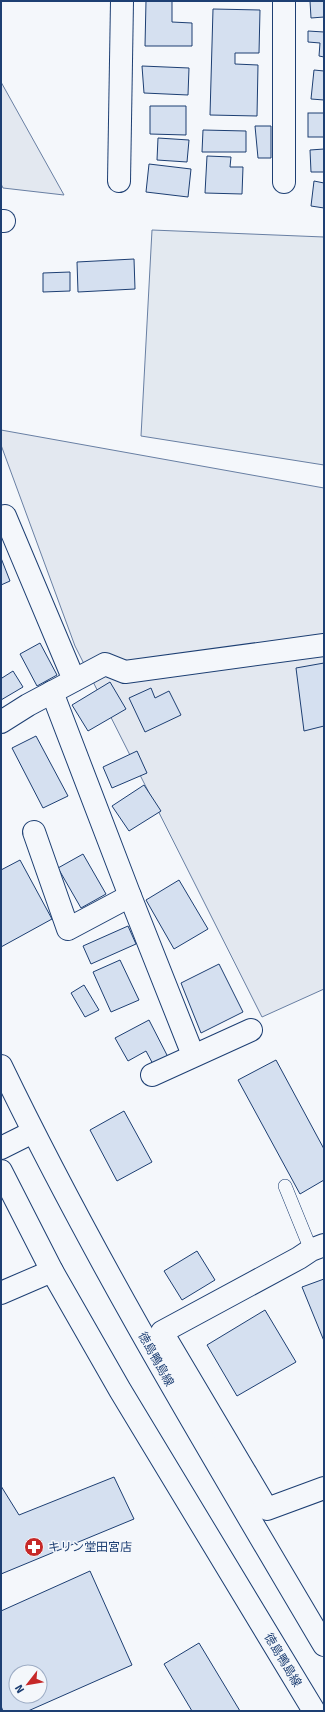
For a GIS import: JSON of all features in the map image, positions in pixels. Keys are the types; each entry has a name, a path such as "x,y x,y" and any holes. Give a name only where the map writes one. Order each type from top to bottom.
{"street":[{"path":"119,181 122,1"},
{"path":"284,1 284,182"},
{"path":"5,516 74,680"},
{"path":"1,722 28,705 105,664 125,672 324,644"},
{"path":"52,692 193,1055"},
{"path":"34,832 68,929 130,896"},
{"path":"152,1075 193,1055 251,1030"},
{"name":"徳島鴨島線","path":"1,1066 33,1132 170,1383 324,1645"},
{"path":"1,1148 33,1132"},
{"name":"徳島鴨島線","path":"1,1171 52,1271 120,1390 314,1711"},
{"path":"317,1248 162,1332 267,1510 324,1488"},
{"path":"1,1293 52,1271"}],"lane":[{"path":"285,1186 317,1248"}],"shaded area":[{"path":"1,82 64,195 3,188 1,184"},
{"path":"152,230 324,237 324,465 141,436"},
{"path":"1,430 324,488 324,989 262,1017 75,646 1,445"}],"building":[{"path":"146,1 172,1 172,22 192,23 192,46 145,46"},
{"path":"310,1 324,1 324,17 311,18"},
{"path":"213,9 260,10 259,53 235,53 235,64 258,65 257,116 210,115"},
{"path":"308,31 324,32 324,57 319,56 320,43 308,42"},
{"path":"142,66 189,68 188,95 144,93"},
{"path":"314,70 324,71 324,100 311,99"},
{"path":"150,106 186,106 186,135 150,134"},
{"path":"308,113 324,113 324,137 308,137"},
{"path":"255,126 271,126 271,158 258,158"},
{"path":"203,130 246,131 246,152 202,152"},
{"path":"158,138 189,140 187,162 157,160"},
{"path":"324,149 324,172 311,172 310,150"},
{"path":"207,156 231,157 230,167 243,167 242,194 205,193"},
{"path":"149,164 191,169 188,197 146,192"},
{"path":"314,181 324,183 324,208 311,206"},
{"path":"134,259 135,289 78,292 77,262"},
{"path":"70,272 70,291 43,292 43,273"},
{"path":"1,558 10,581 1,585"},
{"path":"40,643 57,675 37,686 20,654"},
{"path":"324,663 324,726 304,731 296,668"},
{"path":"13,671 23,687 1,700 1,676 2,678"},
{"path":"110,682 126,709 88,731 72,705"},
{"path":"151,688 155,698 169,691 181,715 145,732 129,698"},
{"path":"36,736 68,796 43,808 12,748"},
{"path":"137,751 147,773 112,788 103,767"},
{"path":"144,785 161,811 129,831 112,806"},
{"path":"83,854 106,894 81,908 58,868"},
{"path":"20,860 52,919 1,947 1,870"},
{"path":"179,880 208,929 174,949 146,900"},
{"path":"128,926 136,944 91,964 83,946"},
{"path":"120,960 139,1000 111,1012 93,972"},
{"path":"219,964 243,1012 201,1033 181,983"},
{"path":"84,985 99,1010 85,1017 71,993"},
{"path":"149,1020 169,1059 154,1066 146,1051 128,1061 115,1038"},
{"path":"276,1060 324,1149 324,1180 300,1194 238,1080"},
{"path":"124,1111 152,1162 117,1181 90,1130"},
{"path":"197,1251 215,1280 182,1300 164,1271"},
{"path":"324,1279 324,1341 302,1287"},
{"path":"265,1310 296,1362 237,1396 207,1345"},
{"name":"キリン堂田宮店","path":"114,1477 134,1519 1,1574 1,1486 19,1515"},
{"path":"90,1571 132,1665 48,1702 48,1664 8,1664 8,1704 44,1704 28,1711 3,1711 1,1706 1,1611"},
{"path":"199,1643 240,1711 192,1711 164,1664"}],"place":[{"name":"キリン堂田宮店","path":"34,1547"}]}
